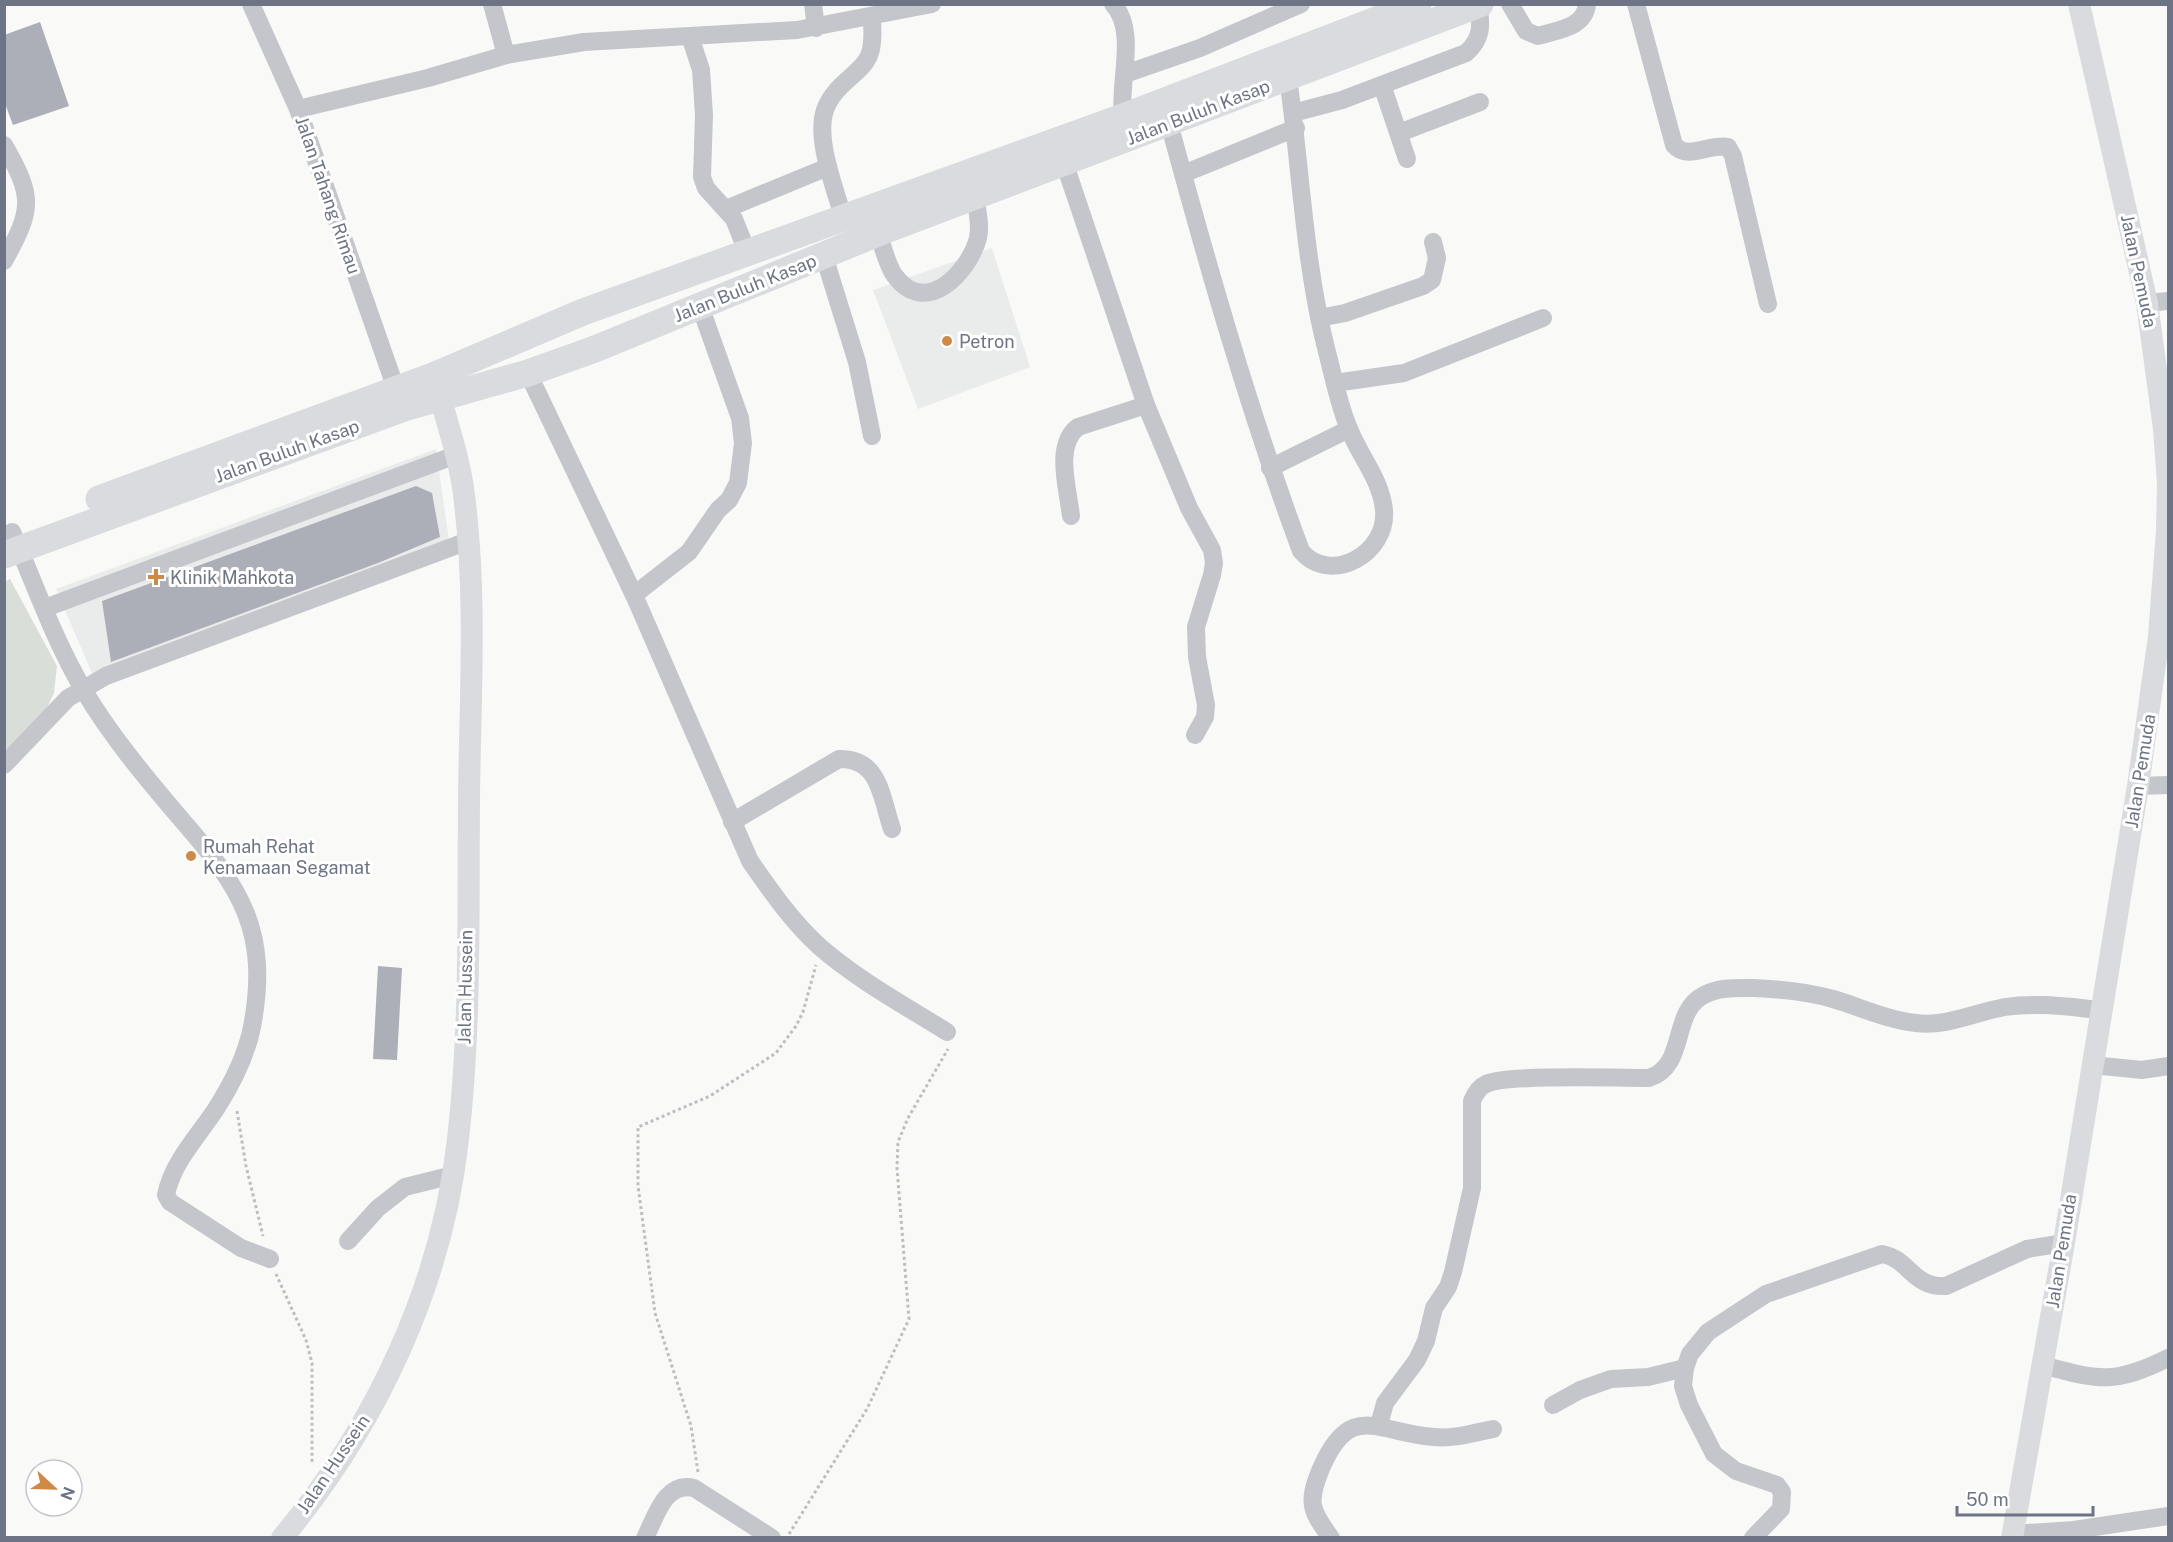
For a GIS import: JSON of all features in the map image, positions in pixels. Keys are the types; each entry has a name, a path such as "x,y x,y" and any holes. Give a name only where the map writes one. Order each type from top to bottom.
{"highway":[{"name":"Jalan Buluh Kasap","path":"10,543 433,376 583,312 1123,117 1418,4"},
{"name":"Jalan Buluh Kasap","path":"10,543 440,397 528,373 595,349 878,233 1479,5"},
{"path":"583,312 595,349"}],"main road":[{"name":"Jalan Pemuda","path":"2012,1536 2064,1243 2138,786 2159,636 2167,530 2168,484 2158,302 2083,6"},
{"name":"Jalan Hussein","path":"282,1538 322,1487 371,1406 405,1338 436,1248 453,1175 458,1140 465,1018 471,642 464,493 440,397"}],"street":[{"name":"Jalan Tahang Rimau","path":"251,4 298,109 396,389"},
{"path":"492,4 506,55"},
{"path":"813,4 816,28"},
{"path":"298,109 428,78 506,55 584,42 816,28 932,4"},
{"path":"1125,74 1200,48 1301,4"},
{"path":"1510,4 1526,31 1538,36 1577,23 1586,12 1587,4"},
{"path":"1636,4 1674,145 1680,152 1687,153 1718,145 1728,147 1733,156 1768,304"},
{"path":"1115,5 1124,32 1123,117"},
{"path":"1183,174 1342,100 1466,53 1479,36 1482,22 1479,5"},
{"path":"843,217 828,167 823,132 824,111 834,90 865,63 871,45 872,16"},
{"path":"690,36 700,70 703,104 702,177 706,188 726,209 741,234 748,254"},
{"path":"1169,123 1232,348 1270,468 1301,551 1310,561 1319,566 1332,567 1366,553 1376,544 1384,526 1384,510 1375,479 1349,429 1319,318 1310,267 1288,78"},
{"path":"1382,85 1407,159"},
{"path":"1399,133 1480,102"},
{"path":"4,145 22,177 28,201 18,236 4,261"},
{"path":"1064,162 1146,405 1190,508 1212,550 1214,563 1196,627 1197,657 1206,705 1205,717 1195,735"},
{"path":"726,209 828,167"},
{"path":"878,233 894,276 906,287 921,292 941,290 956,279 969,260 978,238 979,222 975,196"},
{"path":"1319,318 1345,313 1423,286 1432,280 1437,258 1433,242"},
{"path":"824,256 857,362 872,436"},
{"path":"634,595 689,552 718,510 729,500 738,483 744,443 740,418 700,306"},
{"path":"1335,383 1404,373 1543,318"},
{"path":"528,373 634,595 750,861 769,889 820,947 846,967 947,1032"},
{"path":"1071,516 1064,454 1065,442 1070,432 1078,427 1146,405"},
{"path":"1270,468 1349,429"},
{"path":"45,608 456,455"},
{"path":"4,765 68,698 106,676 468,541"},
{"path":"10,543 45,608 82,688 124,749 205,844 240,896 255,949 257,987 248,1043 233,1079 175,1170 166,1195 170,1202 241,1248 270,1259"},
{"path":"732,822 839,759 854,759 866,764 874,773 892,829"},
{"path":"2138,786 2169,785"},
{"path":"1379,1425 1385,1403 1417,1360 1426,1341 1434,1308 1448,1287 1453,1272 1472,1188 1472,1101 1477,1091 1488,1083 1649,1078 1661,1074 1677,1050 1689,1010 1702,996 1728,987 1777,989 1830,998 1895,1019 1933,1024 2023,1006 2100,1010"},
{"path":"2092,1065 2142,1070 2169,1066"},
{"path":"348,1241 378,1208 405,1187 453,1175"},
{"path":"1753,1538 1781,1509 1782,1492 1778,1485 1736,1471 1714,1454 1689,1405 1683,1386 1685,1368 1698,1342 1738,1310 1766,1294 1845,1268 1871,1256 1888,1255 1920,1282 1932,1287 1946,1286 2028,1250 2064,1243"},
{"path":"2042,1365 2092,1377 2118,1378 2133,1375 2169,1358"},
{"path":"1553,1405 1580,1390 1611,1379 1648,1377 1685,1368"},
{"path":"1331,1538 1311,1508 1315,1485 1328,1453 1335,1440 1346,1432 1363,1426 1379,1425 1438,1438 1493,1428"},
{"path":"645,1538 670,1493 684,1485 694,1488 772,1538"},
{"path":"2012,1536 2074,1530 2169,1516"}],"path":[{"path":"694,1488 698,1476 693,1435 653,1305 638,1186 638,1127 710,1096 776,1053 796,1026 803,1012 820,947"},
{"path":"786,1538 800,1520 867,1408 897,1351 909,1319 897,1168 898,1142 904,1125 949,1046 950,1039 947,1032"},
{"path":"233,1079 246,1166 270,1259 306,1340 312,1364 311,1461 314,1477 322,1487"}],"shaded area":[{"path":"992,248 1030,367 918,409 873,290"},
{"path":"436,449 451,554 97,685 56,589"},
{"path":"10,579 57,666 54,693 44,714 5,758 4,582"}],"building":[{"path":"40,22 69,106 13,125 4,101 4,35"},
{"path":"416,486 432,493 440,537 378,563 111,662 102,601"},
{"path":"378,966 402,968 397,1060 373,1059"}],"place":[{"name":"Petron","path":"947,341"},
{"name":"Klinik Mahkota","path":"156,577"},
{"name":"Rumah Rehat Kenamaan Segamat","path":"191,856"}]}
